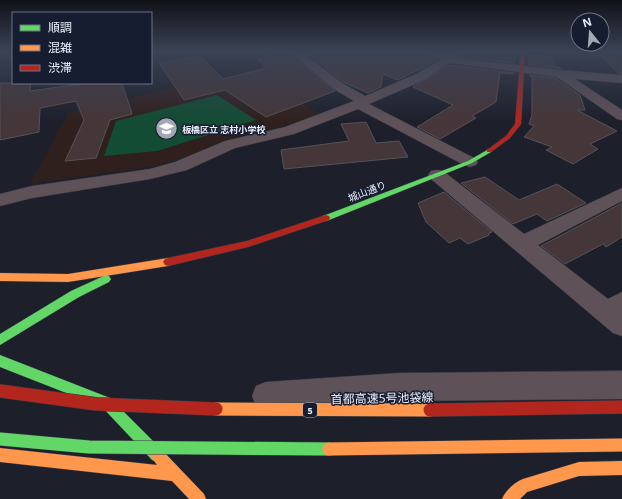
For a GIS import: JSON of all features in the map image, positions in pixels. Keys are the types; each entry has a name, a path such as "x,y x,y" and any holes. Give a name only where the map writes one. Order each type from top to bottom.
{"main road":[{"name":"城山通り","path":"139,267 184,259 278,236 470,162 500,144 508,137 518,124 522,74"},
{"path":"0,277 68,278 139,267"},
{"path":"0,340 91,285 139,267"},
{"path":"0,361 106,402 173,474 199,499"},
{"name":"首都高速5号池袋線","path":"0,391 43,399 111,406 220,409 332,411 622,407"},
{"path":"0,439 89,447 332,449 622,446"},
{"path":"0,455 173,474"},
{"path":"509,499 523,486 578,469 622,468"}],"street":[{"path":"323,74 362,103 470,162"},
{"path":"0,200 32,192 166,170 194,161 230,144 289,131 362,103 424,74"},
{"path":"560,74 622,116"},
{"path":"564,74 622,78"},
{"path":"437,175 521,244 617,313"},
{"path":"521,244 622,194"},
{"path":"106,402 236,398 399,387 622,385"}],"shaded area":[{"name":"板橋区立 志村小学校","path":"226,74 252,74 321,114 284,126 235,137 209,146 192,156 156,166 30,184 68,113"}],"green space":[{"path":"217,95 256,120 157,151 104,156 116,121"}],"building":[{"path":"167,74 218,74 223,79 241,74 315,74 335,91 266,117 225,90 184,100"},
{"path":"333,74 383,74 381,87 368,93 343,82"},
{"path":"384,74 409,74 398,80"},
{"path":"434,74 500,74 496,102 472,116 476,118 440,139 417,127 453,105 413,87"},
{"path":"529,75 556,78 580,95 585,110 577,110 617,131 590,144 598,149 573,164 546,150 552,147 524,137 534,126 529,124 532,115 532,77"},
{"path":"0,83 31,84 30,91 80,84 122,84 132,114 110,120 96,158 65,161 84,120 76,101 40,108 39,132 0,140"},
{"path":"366,122 376,143 399,141 408,157 284,169 281,150 349,141 341,124"},
{"path":"485,177 519,200 557,184 586,203 547,221 537,214 513,224 461,183"},
{"path":"444,192 492,232 489,233 489,235 468,244 460,238 449,243 426,222 418,203"},
{"path":"622,203 622,237 606,247 603,244 565,264 541,246"}],"traffic: fast":[{"path":"326,218 470,162 489,151"},
{"path":"0,340 75,294 106,279"},
{"path":"0,361 106,402 157,455"},
{"path":"0,439 89,447 329,449"}],"traffic: slow":[{"path":"0,277 68,278 168,262"},
{"path":"216,409 430,410"},
{"path":"329,449 622,445"},
{"path":"0,455 173,474"},
{"path":"157,455 199,499"},
{"path":"509,499 523,486 579,469 622,468"}],"traffic: jam":[{"path":"489,151 508,137 518,124 521,74"},
{"path":"168,262 248,244 326,218"},
{"path":"0,391 96,404 216,409"},
{"path":"430,410 622,407"}],"place":[{"name":"板橋区立 志村小学校","path":"167,129"}]}
